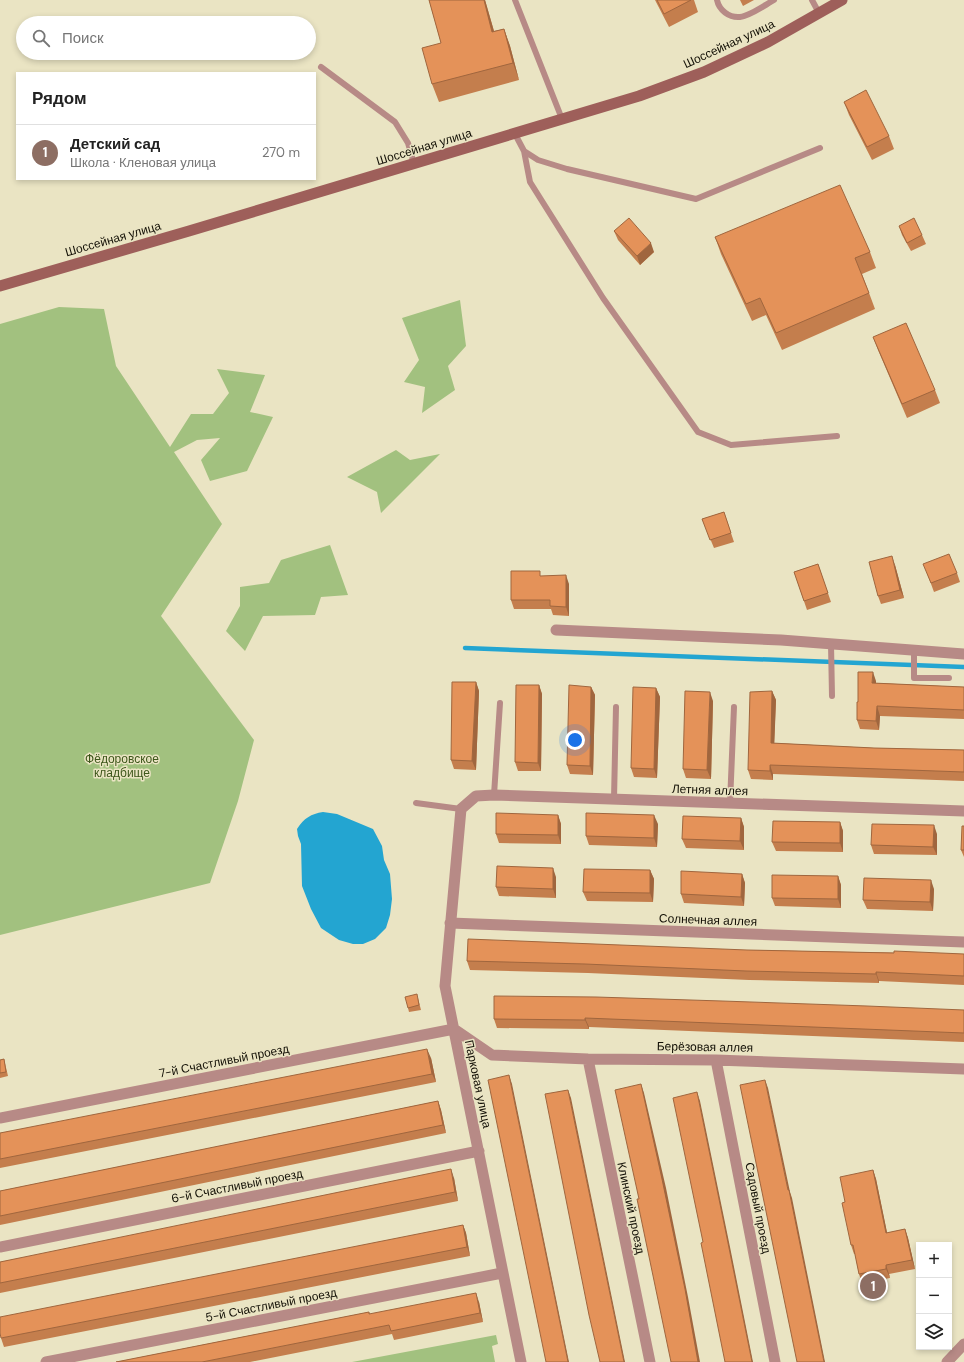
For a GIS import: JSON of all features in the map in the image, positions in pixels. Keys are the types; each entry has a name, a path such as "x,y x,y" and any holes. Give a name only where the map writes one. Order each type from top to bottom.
{"main road":[{"name":"Шоссейная улица","path":"0,286 639,96 704,72 768,42 842,0"}],"street":[{"path":"556,630 781,640 964,654"},
{"name":"Летняя аллея","path":"461,809 476,796 494,796 964,811"},
{"name":"Парковая улица","path":"461,809 445,986 521,1362"},
{"name":"Солнечная аллея","path":"450,923 964,942"},
{"name":"Берёзовая аллея","path":"454,1029 492,1055 588,1059 716,1060 964,1068"},
{"name":"7-й Счастливый проезд","path":"0,1118 454,1029"},
{"name":"Клинский проезд","path":"588,1059 650,1362"},
{"name":"Садовый проезд","path":"716,1060 775,1362"},
{"name":"6-й Счастливый проезд","path":"0,1247 478,1151"},
{"name":"5-й Счастливый проезд","path":"46,1362 502,1273"},
{"path":"947,1362 964,1344"}],"lane":[{"path":"515,0 562,119"},
{"path":"717,0 718,6 726,14 740,17 774,0"},
{"path":"812,0 819,13"},
{"path":"322,67 395,122 408,143 414,164"},
{"path":"515,134 524,151 530,182 603,298 698,432 731,445 837,436"},
{"path":"524,151 538,160 567,169 696,199 820,148"},
{"path":"831,644 832,696"},
{"path":"914,650 914,678 949,678"},
{"path":"494,796 500,702"},
{"path":"614,800 616,706"},
{"path":"730,803 734,707"},
{"path":"416,803 461,809"}],"green space":[{"path":"460,300 466,346 448,366 455,390 422,413 425,387 404,382 419,360 402,318"},
{"name":"Фёдоровское кладбище","path":"59,307 104,309 116,366 170,447 191,414 213,414 229,393 217,369 265,375 250,412 273,417 247,471 210,481 201,460 220,438 197,440 174,452 222,524 161,616 254,740 238,801 210,883 0,935 0,324"},
{"path":"396,450 410,460 440,454 381,513 377,492 347,477"},
{"path":"330,545 348,595 321,597 315,615 263,616 245,651 226,631 240,606 240,587 269,583 281,560"},
{"path":"496,1335 498,1344 492,1346 495,1362 352,1362"}],"water":[{"path":"323,812 337,814 373,829 382,846 384,860 390,874 392,899 390,915 386,928 375,939 363,944 353,944 339,940 321,928 311,909 302,886 301,844 297,829 308,817"}],"building":[{"path":"429,0 484,0 492,32 504,29 513,63 432,84 422,48 441,43"},
{"path":"657,0 691,0 664,14"},
{"path":"866,90 889,136 867,147 844,102"},
{"path":"840,185 870,252 855,258 869,293 776,333 760,298 746,304 715,237"},
{"path":"629,218 651,243 637,256 614,231"},
{"path":"914,218 922,235 907,243 899,226"},
{"path":"906,323 935,390 902,404 873,337"},
{"path":"724,512 731,533 710,540 702,519"},
{"path":"949,554 957,573 931,583 923,564"},
{"path":"892,556 900,590 878,596 869,562"},
{"path":"818,564 828,593 804,601 794,572"},
{"path":"511,571 540,571 540,576 566,575 566,607 550,606 550,600 511,600"},
{"path":"858,672 873,672 872,683 964,687 964,710 877,706 876,721 857,720"},
{"path":"452,682 476,682 472,761 451,760"},
{"path":"516,685 539,685 538,763 515,762"},
{"path":"569,685 591,687 590,766 567,765"},
{"path":"633,687 656,688 654,769 631,768"},
{"path":"685,691 710,692 707,770 683,769"},
{"path":"772,691 771,743 874,748 964,750 964,772 770,765 770,771 748,770 750,692"},
{"path":"496,813 558,815 558,835 496,834"},
{"path":"586,813 654,815 654,838 586,836"},
{"path":"683,816 741,818 740,841 682,839"},
{"path":"773,821 840,822 840,843 772,842"},
{"path":"872,824 934,825 933,847 871,845"},
{"path":"962,826 964,826 964,850 961,850"},
{"path":"497,866 553,868 553,889 496,887"},
{"path":"584,869 650,870 650,893 583,892"},
{"path":"681,871 742,874 741,897 681,894"},
{"path":"772,875 838,876 838,899 772,898"},
{"path":"864,878 931,880 930,902 863,900"},
{"path":"468,939 747,950 894,953 894,951 964,954 964,976 876,972 876,974 746,971 585,964 467,961"},
{"path":"417,994 419,1005 408,1008 405,997"},
{"path":"494,996 596,997 964,1010 964,1033 585,1018 585,1020 494,1019"},
{"path":"427,1049 432,1074 0,1159 0,1133"},
{"path":"4,1059 6,1072 0,1073 0,1060"},
{"path":"509,1075 568,1362 546,1362 488,1080"},
{"path":"765,1080 824,1362 797,1362 740,1085"},
{"path":"641,1084 685,1289 698,1362 671,1362 637,1199 639,1199 615,1090"},
{"path":"568,1090 624,1362 600,1362 589,1315 545,1094"},
{"path":"697,1092 752,1362 725,1362 701,1243 703,1242 673,1098"},
{"path":"438,1101 443,1125 0,1216 0,1191"},
{"path":"451,1169 455,1192 0,1283 0,1262"},
{"path":"873,1170 886,1233 905,1229 912,1260 886,1265 886,1269 859,1274 842,1203 845,1202 840,1177"},
{"path":"463,1225 467,1247 1,1338 0,1317"},
{"path":"476,1293 480,1313 391,1331 389,1325 202,1362 116,1362 369,1312 369,1314"}],"waterway":[{"path":"465,648 964,667"}],"place":[{"name":"Детский сад","path":"873,1286"}]}
